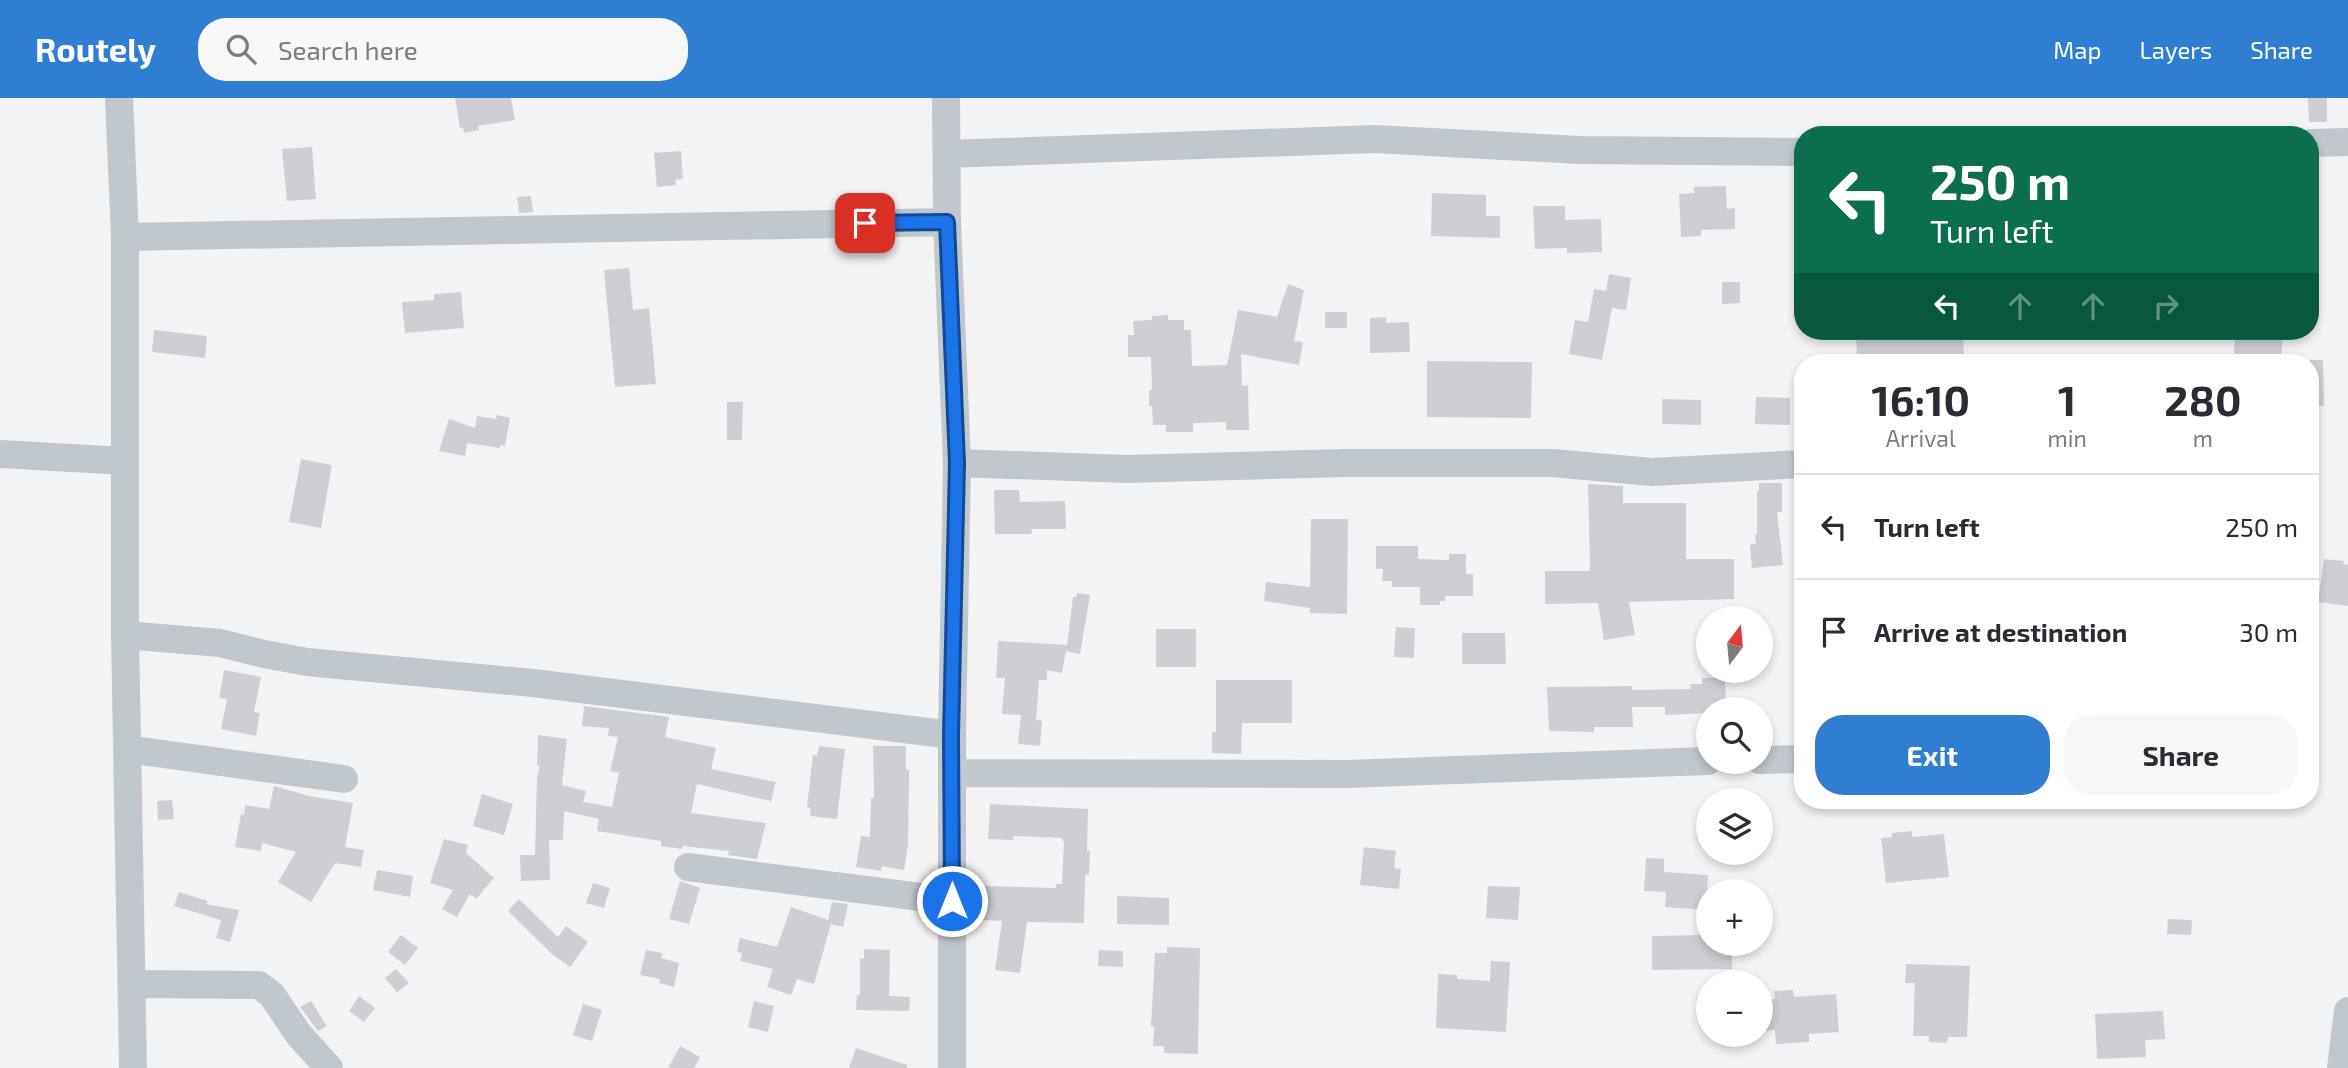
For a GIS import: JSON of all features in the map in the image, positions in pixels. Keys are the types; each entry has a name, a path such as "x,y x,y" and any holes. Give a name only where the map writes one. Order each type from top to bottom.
{"street":[{"path":"118,98 125,237 125,635 133,1068"},
{"path":"946,98 947,222 957,463 951,735 952,1068"},
{"path":"947,154 1375,139 1579,150 1794,152"},
{"path":"2319,143 2348,142"},
{"path":"125,237 947,222"},
{"path":"0,454 124,461"},
{"path":"957,463 1127,469 1345,463 1552,463 1652,472 1794,464"},
{"path":"125,635 220,643 307,662 533,683 951,735"},
{"path":"127,749 344,779"},
{"path":"1773,760 1794,759"},
{"path":"953,773 1346,774 1696,761"},
{"path":"688,867 952,901"},
{"path":"132,984 259,985 272,995 299,1035 329,1068"},
{"path":"2341,1068 2348,1011"}],"building":[{"path":"455,98 511,98 515,120 478,126 479,130 464,133 463,128 460,128"},
{"path":"2308,98 2327,98 2327,122 2309,122"},
{"path":"312,147 316,199 287,201 282,149"},
{"path":"681,151 683,179 675,180 676,185 657,187 654,153"},
{"path":"1726,186 1727,209 1735,208 1735,229 1701,230 1701,236 1681,237 1679,194 1694,193 1694,187"},
{"path":"1432,193 1486,195 1486,216 1500,216 1500,238 1431,236"},
{"path":"531,196 533,212 519,213 517,197"},
{"path":"1533,206 1565,206 1565,220 1601,219 1602,252 1567,253 1567,248 1535,249"},
{"path":"629,268 633,310 649,308 656,384 615,387 604,270"},
{"path":"1609,274 1631,278 1626,310 1612,308 1602,360 1569,354 1575,320 1588,322 1594,289 1606,291"},
{"path":"1722,282 1740,282 1740,303 1722,304"},
{"path":"1288,284 1304,290 1294,341 1303,342 1299,365 1241,354 1242,386 1248,385 1249,430 1226,430 1226,422 1193,423 1193,432 1166,432 1166,425 1153,425 1152,406 1149,406 1149,390 1152,390 1151,357 1128,357 1128,335 1134,335 1133,321 1152,320 1152,316 1168,315 1168,320 1184,320 1184,330 1191,330 1192,366 1227,365 1238,310 1277,317"},
{"path":"461,292 464,328 405,333 402,302 434,300 434,294"},
{"path":"1325,312 1347,312 1347,328 1325,328"},
{"path":"1386,317 1386,323 1409,322 1410,352 1370,353 1370,318"},
{"path":"154,330 207,336 205,358 152,352"},
{"path":"1856,340 1963,340 1964,354 1857,354"},
{"path":"2235,340 2282,340 2281,354 2234,354"},
{"path":"2319,360 2323,360 2324,406 2319,406"},
{"path":"1427,361 1532,362 1531,418 1427,417"},
{"path":"1756,397 1790,398 1790,425 1755,424"},
{"path":"1662,399 1701,400 1701,425 1662,424"},
{"path":"727,402 743,402 742,440 727,440"},
{"path":"496,415 510,418 505,446 500,445 500,448 467,443 465,456 439,451 449,419 475,428 477,416 496,419"},
{"path":"301,459 332,465 321,528 289,522"},
{"path":"1759,483 1782,483 1782,512 1777,512 1783,565 1752,568 1750,545 1756,544"},
{"path":"1588,484 1623,486 1623,503 1686,503 1686,559 1734,559 1734,599 1629,602 1635,635 1604,640 1598,603 1545,604 1545,571 1590,571"},
{"path":"994,490 1019,490 1020,502 1065,501 1066,529 1031,529 1032,534 995,534"},
{"path":"1311,519 1348,519 1347,614 1310,613 1310,608 1264,601 1266,582 1310,587"},
{"path":"1376,546 1418,546 1418,559 1449,560 1449,554 1466,554 1466,574 1473,574 1473,596 1445,596 1445,601 1440,601 1440,605 1420,605 1420,587 1392,587 1392,581 1382,581 1383,569 1376,569"},
{"path":"2324,559 2344,561 2343,564 2348,565 2348,606 2319,602"},
{"path":"1077,593 1090,595 1080,654 1066,651 1062,673 1047,670 1047,680 1039,680 1036,720 1042,721 1040,746 1018,744 1021,715 1002,714 1005,678 996,678 998,641 1067,645 1073,597 1076,597"},
{"path":"1396,627 1415,628 1414,658 1394,657"},
{"path":"1156,629 1196,629 1196,667 1156,667"},
{"path":"1462,633 1505,633 1506,664 1462,664"},
{"path":"224,670 261,677 254,712 260,713 256,736 221,729 227,699 219,698"},
{"path":"1216,680 1292,680 1292,723 1242,723 1241,754 1212,753 1212,732 1216,732"},
{"path":"1725,683 1726,697 1696,697 1696,714 1665,715 1665,707 1632,707 1633,727 1594,727 1594,732 1549,731 1547,687 1632,686 1632,690 1691,689 1690,684"},
{"path":"584,706 669,717 665,737 716,748 711,769 776,782 771,801 697,784 691,813 766,823 757,859 728,855 729,851 661,846 661,841 597,831 599,819 564,811 563,840 549,840 550,880 521,881 520,855 535,855 537,777 540,766 537,766 538,735 567,739 562,785 586,791 583,802 612,807 619,773 610,771 618,737 608,736 609,728 582,726"},
{"path":"819,746 845,749 837,819 810,816 811,808 807,807 813,755 817,756"},
{"path":"873,746 906,746 906,770 909,770 908,845 904,870 882,866 881,871 856,867 861,836 870,837 871,798 874,798"},
{"path":"274,786 309,796 353,803 345,847 364,850 361,867 335,863 311,902 278,882 296,852 262,843 261,851 235,847 245,805 269,809"},
{"path":"482,794 513,804 504,835 473,826"},
{"path":"172,800 174,819 158,820 157,801"},
{"path":"990,804 1088,809 1087,851 1090,851 1089,875 1085,875 1084,923 1027,922 1020,973 995,970 1002,921 984,920 985,886 1056,888 1056,884 1062,884 1064,841 1062,838 1013,836 1013,840 988,839"},
{"path":"1912,831 1912,837 1944,834 1949,877 1886,883 1881,838 1892,837 1892,833"},
{"path":"444,839 468,845 466,853 494,878 476,899 470,894 457,917 442,909 453,890 430,883"},
{"path":"1364,847 1396,851 1394,868 1401,869 1399,889 1360,885"},
{"path":"1646,858 1664,859 1664,872 1708,875 1708,879 1696,879 1696,909 1665,907 1666,892 1644,891"},
{"path":"377,870 413,876 410,897 373,890"},
{"path":"680,881 700,888 689,924 669,919"},
{"path":"593,883 610,888 604,908 586,903"},
{"path":"1488,886 1520,887 1518,920 1486,918"},
{"path":"179,892 208,901 206,904 239,910 230,942 216,938 221,920 174,906"},
{"path":"1117,896 1169,898 1169,925 1117,924"},
{"path":"519,899 558,937 566,926 588,942 570,967 552,954 508,911"},
{"path":"832,902 848,904 843,927 831,924 814,984 797,979 791,995 767,987 773,969 740,961 742,953 737,952 740,938 777,947 791,907 828,920"},
{"path":"2168,919 2192,920 2191,935 2167,934"},
{"path":"401,935 418,948 405,965 388,952"},
{"path":"1696,935 1696,956 1732,956 1732,969 1652,970 1652,936"},
{"path":"1167,947 1200,948 1198,1054 1164,1053 1164,1046 1153,1046 1154,1027 1151,1026 1155,953 1167,953"},
{"path":"864,949 890,950 889,996 910,997 909,1011 856,1010 857,995 860,995 860,958 864,959"},
{"path":"646,950 662,953 661,958 679,963 674,987 659,983 660,979 640,975"},
{"path":"1099,950 1123,951 1123,967 1098,966"},
{"path":"1491,961 1510,962 1506,1032 1436,1028 1438,974 1457,975 1457,979 1490,981"},
{"path":"1906,964 1970,966 1967,1037 1948,1037 1947,1043 1929,1042 1929,1036 1913,1036 1915,983 1905,983"},
{"path":"396,969 409,983 397,992 385,978"},
{"path":"1793,990 1794,997 1836,994 1839,1032 1809,1034 1809,1042 1776,1044 1773,1030 1774,991"},
{"path":"359,996 375,1008 364,1022 349,1011"},
{"path":"311,1001 327,1026 318,1031 300,1007"},
{"path":"754,1001 774,1006 768,1032 748,1027"},
{"path":"583,1004 602,1010 592,1041 573,1035"},
{"path":"2163,1011 2165,1039 2145,1040 2146,1057 2097,1059 2095,1014"},
{"path":"680,1046 700,1057 694,1068 668,1068"},
{"path":"856,1048 907,1065 907,1068 849,1068"}],"route":[{"path":"865,223 947,222 957,463 951,735 952,901"}]}
